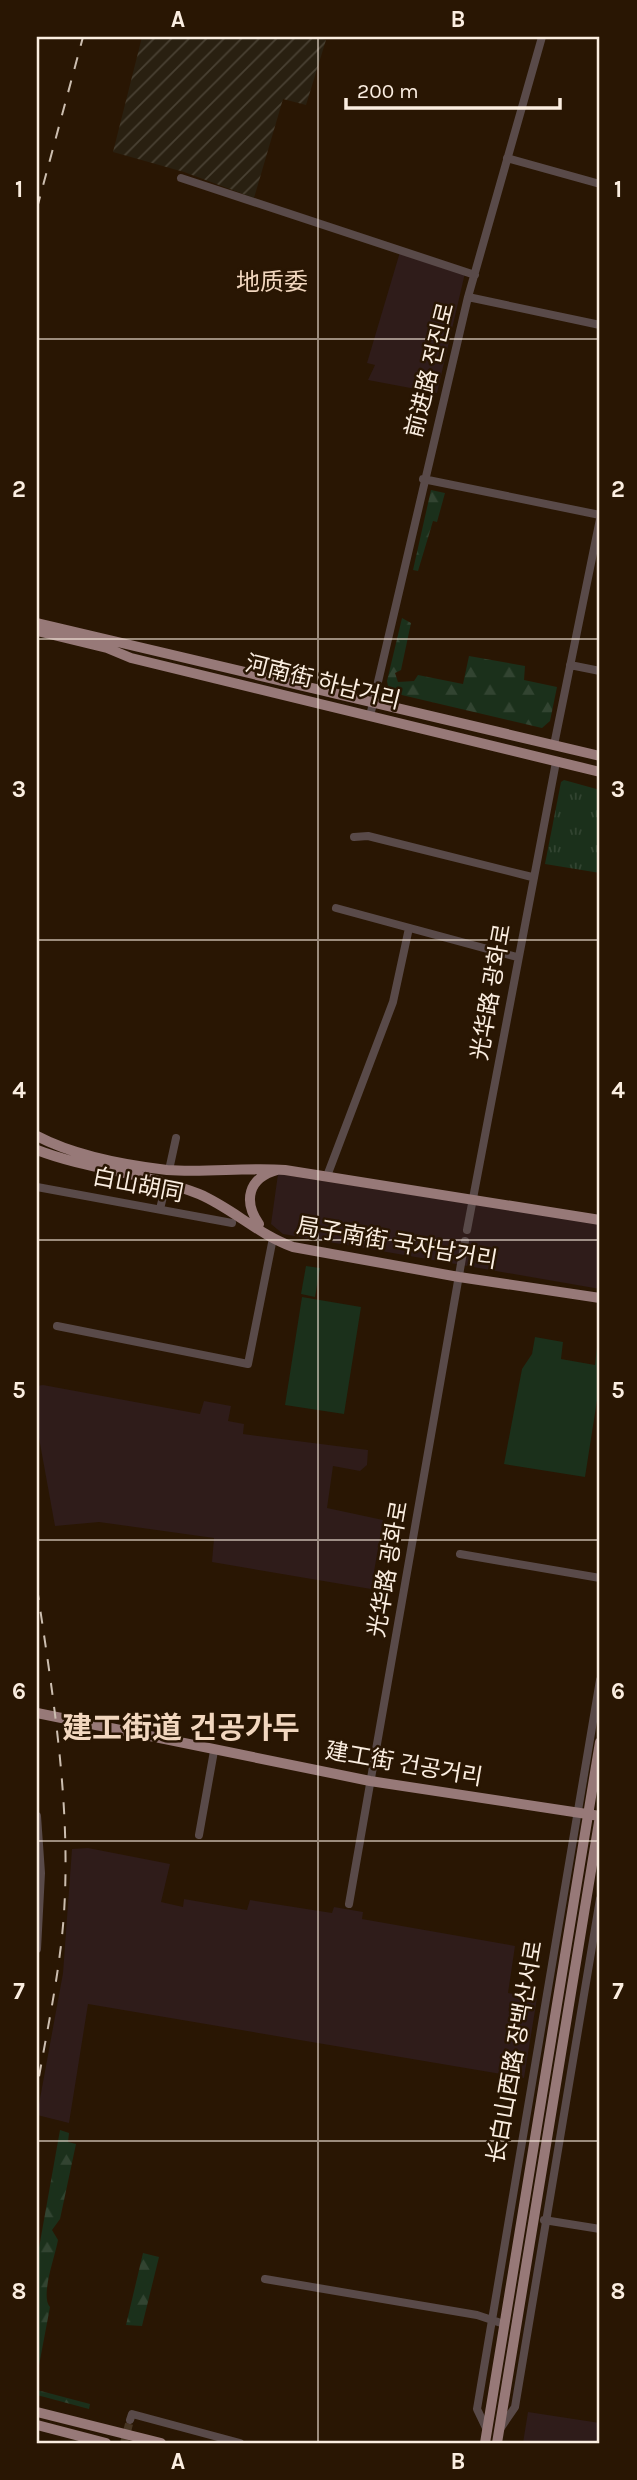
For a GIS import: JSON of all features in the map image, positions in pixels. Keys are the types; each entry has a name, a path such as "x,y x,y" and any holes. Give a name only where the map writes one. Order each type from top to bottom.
{"main road":[{"name":"河南街 하남거리","path":"37,623 600,756"},
{"name":"河南街 하남거리","path":"37,631 107,648 131,658 600,772"},
{"path":"254,687 257,674"},
{"path":"37,1136 78,1152 169,1170 279,1170 600,1220"},
{"name":"局子南街 국자남거리","path":"37,1150 74,1164 166,1184 223,1205 272,1238 293,1247 459,1277 600,1298"},
{"path":"262,1230 249,1208 250,1190 261,1177 279,1170"},
{"name":"建工街 건공거리","path":"37,1713 370,1781 600,1816"},
{"name":"长白山西路 장백산서로","path":"489,2439 582,1814 600,1742"},
{"name":"长白山西路 장백산서로","path":"489,2439 534,2218 600,1816"},
{"path":"37,2412 161,2443"},
{"path":"37,2425 106,2443"}],"street":[{"name":"前进路 전진로","path":"370,716 423,479 468,297 542,37"},
{"path":"507,158 600,184"},
{"path":"181,178 475,275"},
{"path":"468,297 600,325"},
{"path":"423,479 600,517 554,746"},
{"path":"570,665 600,671"},
{"name":"光华路 광화로","path":"467,1230 556,762"},
{"path":"354,837 368,836 532,877"},
{"path":"336,908 517,957"},
{"path":"327,1176 393,1002 409,928"},
{"path":"169,1170 176,1138"},
{"path":"160,1209 166,1184"},
{"name":"白山胡同","path":"37,1187 232,1223"},
{"path":"57,1326 248,1364 272,1238"},
{"name":"光华路 광화로","path":"349,1904 466,1241"},
{"path":"460,1554 600,1578"},
{"name":"长白山西路 장백산서로","path":"489,2439 477,2409 582,1814 600,1680"},
{"path":"199,1835 214,1751"},
{"path":"37,1816 41,1873 37,1949"},
{"path":"489,2439 515,2407 600,1899"},
{"path":"534,2218 600,2229"},
{"path":"265,2279 491,2319 504,2324"},
{"path":"130,2420 132,2414 240,2443"}],"shaded area":[{"path":"142,37 315,37 326,40 306,105 283,99 254,198 184,172 113,152"},
{"path":"400,252 465,273 437,393 368,380 375,365 367,363"},
{"path":"278,1174 600,1224 600,1289 283,1234 271,1224"},
{"path":"37,1386 200,1414 204,1401 231,1406 228,1421 244,1424 243,1434 368,1450 367,1465 360,1471 333,1466 327,1508 383,1520 371,1589 212,1562 214,1538 99,1522 55,1526 37,1427"},
{"path":"88,1848 170,1864 161,1902 183,1907 184,1899 247,1910 250,1900 332,1913 334,1907 363,1912 362,1919 515,1946 508,1993 537,1998 524,2078 88,2004 69,2123 37,2115 63,1973 72,1849"},
{"path":"528,2412 600,2423 600,2443 523,2443"}],"green space":[{"path":"431,490 445,493 437,522 433,521 418,571 413,570"},
{"path":"402,618 411,623 401,670 395,673 398,682 414,681 418,675 463,684 469,656 525,666 524,680 557,687 550,721 542,728 389,692 387,681"},
{"path":"564,780 600,790 600,873 545,864 561,782"},
{"path":"306,1266 320,1268 315,1297 301,1294"},
{"path":"302,1297 361,1307 344,1414 285,1405"},
{"path":"535,1337 563,1342 561,1359 595,1365 597,1347 600,1348 600,1381 585,1477 504,1464 522,1369 532,1354"},
{"path":"60,2130 69,2133 68,2142 76,2144 60,2219 52,2230 58,2240 47,2285 47,2302 50,2307 37,2376 37,2259"},
{"path":"143,2253 159,2257 142,2326 126,2325"},
{"path":"37,2390 90,2404 89,2409 37,2395"}],"tunnel":[{"path":"124,2443 130,2420"}],"railway":[{"path":"37,208 83,37"},
{"path":"37,1588 59,1750 66,1872 60,1957 37,2088"}],"district":[{"name":"地质委","path":"272,282"},
{"name":"建工街道 건공가두","path":"181,1728"}]}
